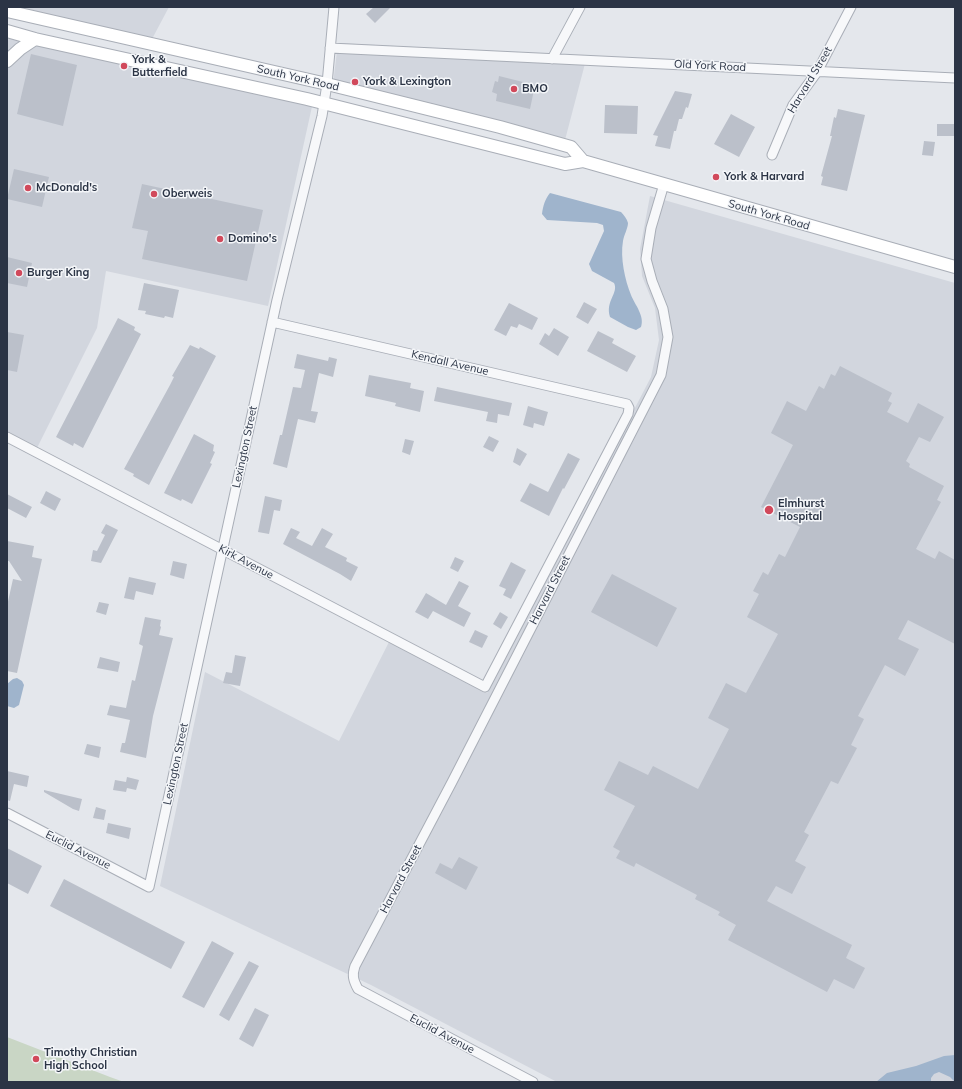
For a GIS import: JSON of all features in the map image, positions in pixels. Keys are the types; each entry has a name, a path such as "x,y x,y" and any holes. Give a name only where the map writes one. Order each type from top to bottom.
{"main road":[{"path":"7,28 10,10"},
{"name":"South York Road","path":"10,10 326,84 493,125 571,148 583,161"},
{"name":"South York Road","path":"7,31 35,39 324,103 565,164 583,161 955,267"},
{"path":"7,61 20,49 35,39"}],"street":[{"name":"Lexington Street","path":"149,887 272,322 321,120 334,7"},
{"path":"552,58 580,7"},
{"name":"Harvard Street","path":"772,155 793,105 817,72 851,7"},
{"name":"Old York Road","path":"330,48 955,78"},
{"name":"Harvard Street","path":"354,982 352,975 355,966 448,789 661,375 668,337 663,309 652,281 646,259 652,228 664,184"},
{"name":"Kendall Avenue","path":"272,322 627,404"},
{"name":"Harvard Street","path":"485,687 628,414 629,408 627,404"},
{"name":"Kirk Avenue","path":"7,437 485,687"},
{"name":"Euclid Avenue","path":"7,813 149,887"},
{"name":"Euclid Avenue","path":"354,982 358,989 533,1082"}],"shaded area":[{"path":"19,7 169,7 152,39"},
{"path":"9,37 313,102 268,306 106,271 97,328 37,448 7,432 7,45"},
{"path":"338,43 587,56 565,140 333,84"},
{"name":"Elmhurst Hospital","path":"650,196 955,283 955,1082 557,1082 371,985 160,886 205,672 339,741 389,642 487,693 651,377 659,340 655,308 642,276 640,249"}],"green space":[{"name":"Timothy Christian High School","path":"7,1037 110,1077 124,1082 7,1082"}],"water":[{"path":"550,193 621,212 625,217 628,223 622,248 624,269 631,295 641,315 641,327 636,330 610,317 609,306 615,290 614,283 592,271 589,264 604,231 603,225 597,223 547,220 542,214 544,203"},
{"path":"17,678 22,681 24,685 19,705 14,708 7,706 7,684 13,679"},
{"path":"955,1055 955,1082 950,1077 939,1072 934,1074 931,1078 931,1082 876,1082 887,1073 916,1066 944,1056"}],"building":[{"path":"374,7 391,7 375,23 366,14"},
{"path":"31,54 77,65 63,126 17,114"},
{"name":"BMO","path":"499,76 535,85 530,109 496,101 497,94 492,92 495,81 498,82"},
{"path":"675,91 692,94 688,108 686,107 682,119 679,119 676,131 674,131 670,149 655,146 658,136 653,135"},
{"path":"605,105 638,106 637,134 604,133"},
{"path":"838,109 865,115 847,191 821,185 823,177 821,176 832,136 830,136 834,117 836,118"},
{"path":"731,114 755,127 739,157 714,144"},
{"path":"937,124 955,124 955,136 937,136"},
{"path":"924,141 935,142 933,156 922,155"},
{"name":"McDonald's","path":"14,169 49,177 42,207 7,199"},
{"path":"142,184 263,210 247,281 142,259 148,231 132,228"},
{"name":"Burger King","path":"7,257 32,263 27,287 7,283"},
{"path":"144,283 179,290 173,318 165,316 164,318 145,314 146,311 138,310"},
{"path":"584,302 597,309 588,324 576,317"},
{"path":"509,303 538,318 532,330 519,324 517,328 511,326 506,336 494,330"},
{"path":"118,318 135,327 134,330 141,334 83,448 74,443 73,446 56,437"},
{"path":"554,328 569,337 558,356 539,344 545,333 549,336"},
{"path":"598,331 614,339 612,343 636,356 627,372 587,351"},
{"path":"7,332 24,335 17,372 7,370"},
{"path":"190,345 199,349 200,347 216,356 149,485 124,469 170,385 174,377 172,376"},
{"path":"297,354 328,361 329,357 337,359 333,377 319,373 311,411 318,412 315,423 298,419 287,468 273,464 280,435 282,435 293,387 301,388 305,370 294,368"},
{"path":"840,366 892,393 888,401 892,403 887,412 908,423 918,403 944,417 930,442 919,437 906,461 910,464 909,467 944,486 937,500 941,502 916,549 935,559 939,551 955,560 955,644 908,620 898,639 919,649 905,676 885,665 858,716 864,719 851,745 857,748 838,784 831,781 804,832 809,835 795,861 806,867 792,894 776,886 767,901 852,945 846,958 865,968 854,989 834,979 827,992 728,940 736,925 718,915 720,912 695,899 697,895 636,863 634,867 616,858 620,851 613,847 635,806 604,790 619,761 648,775 653,766 698,789 729,729 708,718 726,683 746,693 778,634 747,617 759,594 753,591 763,572 768,575 779,554 785,557 800,527 761,507 793,445 771,433 787,401 806,411 819,386 824,389 831,374 835,376"},
{"path":"369,375 411,383 410,388 424,391 420,412 395,406 396,403 365,396"},
{"path":"437,387 512,403 509,416 498,414 497,423 486,421 488,412 434,401"},
{"path":"528,406 548,412 544,426 534,423 533,428 523,425"},
{"path":"194,434 214,445 213,451 215,452 210,463 212,464 192,504 182,499 181,501 164,493"},
{"path":"489,436 499,441 493,452 483,447"},
{"path":"405,439 414,441 410,455 402,452"},
{"path":"517,448 527,454 520,466 513,462"},
{"path":"568,453 580,459 549,516 520,501 530,483 548,492"},
{"path":"46,491 61,499 55,511 40,503"},
{"path":"7,494 32,507 26,518 7,508"},
{"path":"265,496 282,500 280,511 274,510 269,534 258,532"},
{"path":"106,524 118,530 101,563 91,561 93,550 97,551 105,535 101,533"},
{"path":"291,528 300,532 296,538 312,546 322,528 333,534 325,547 347,558 346,561 358,567 351,581 283,544"},
{"path":"7,541 34,546 32,557 42,559 17,673 7,671 7,606 13,579 22,581 9,561 7,561"},
{"path":"455,557 464,561 458,572 450,568"},
{"path":"173,561 187,564 184,579 170,575"},
{"path":"511,562 526,570 511,599 503,595 506,589 499,586"},
{"path":"612,574 677,608 657,647 591,612"},
{"path":"129,577 156,583 153,595 136,591 134,600 124,598"},
{"path":"459,581 469,586 458,606 471,613 464,627 433,611 428,619 415,612 426,593 446,605"},
{"path":"99,602 109,604 106,615 96,612"},
{"path":"500,612 508,617 501,629 493,624"},
{"path":"145,617 161,620 159,635 173,638 153,716 146,758 120,752 122,743 125,743 130,720 107,715 110,705 126,708 132,680 135,681 143,646 139,644"},
{"path":"475,630 488,636 482,648 469,642"},
{"path":"235,655 246,657 240,686 223,683 226,672 232,673"},
{"path":"100,657 120,662 118,672 97,668"},
{"path":"87,744 101,747 99,758 84,754"},
{"path":"7,771 29,776 27,787 14,784 10,801 7,800"},
{"path":"127,777 139,780 136,790 127,788 126,792 113,790 115,780 126,782"},
{"path":"44,790 82,799 79,811 44,792"},
{"path":"96,807 106,810 104,820 93,818"},
{"path":"108,823 131,828 129,839 106,833"},
{"path":"7,848 42,866 28,894 7,883"},
{"path":"459,857 478,867 466,890 435,873 440,863 452,869"},
{"path":"64,879 185,942 171,969 50,906"},
{"path":"212,941 234,953 204,1008 182,997"},
{"path":"249,961 259,966 229,1021 219,1015"},
{"path":"255,1008 269,1015 253,1047 239,1039"}],"place":[{"name":"York & Butterfield","path":"124,66"},
{"name":"York & Lexington","path":"355,82"},
{"name":"BMO","path":"514,89"},
{"name":"York & Harvard","path":"716,177"},
{"name":"McDonald's","path":"28,188"},
{"name":"Oberweis","path":"154,194"},
{"name":"Domino's","path":"220,239"},
{"name":"Burger King","path":"19,273"},
{"name":"Elmhurst Hospital","path":"769,510"},
{"name":"Timothy Christian High School","path":"36,1059"}]}
